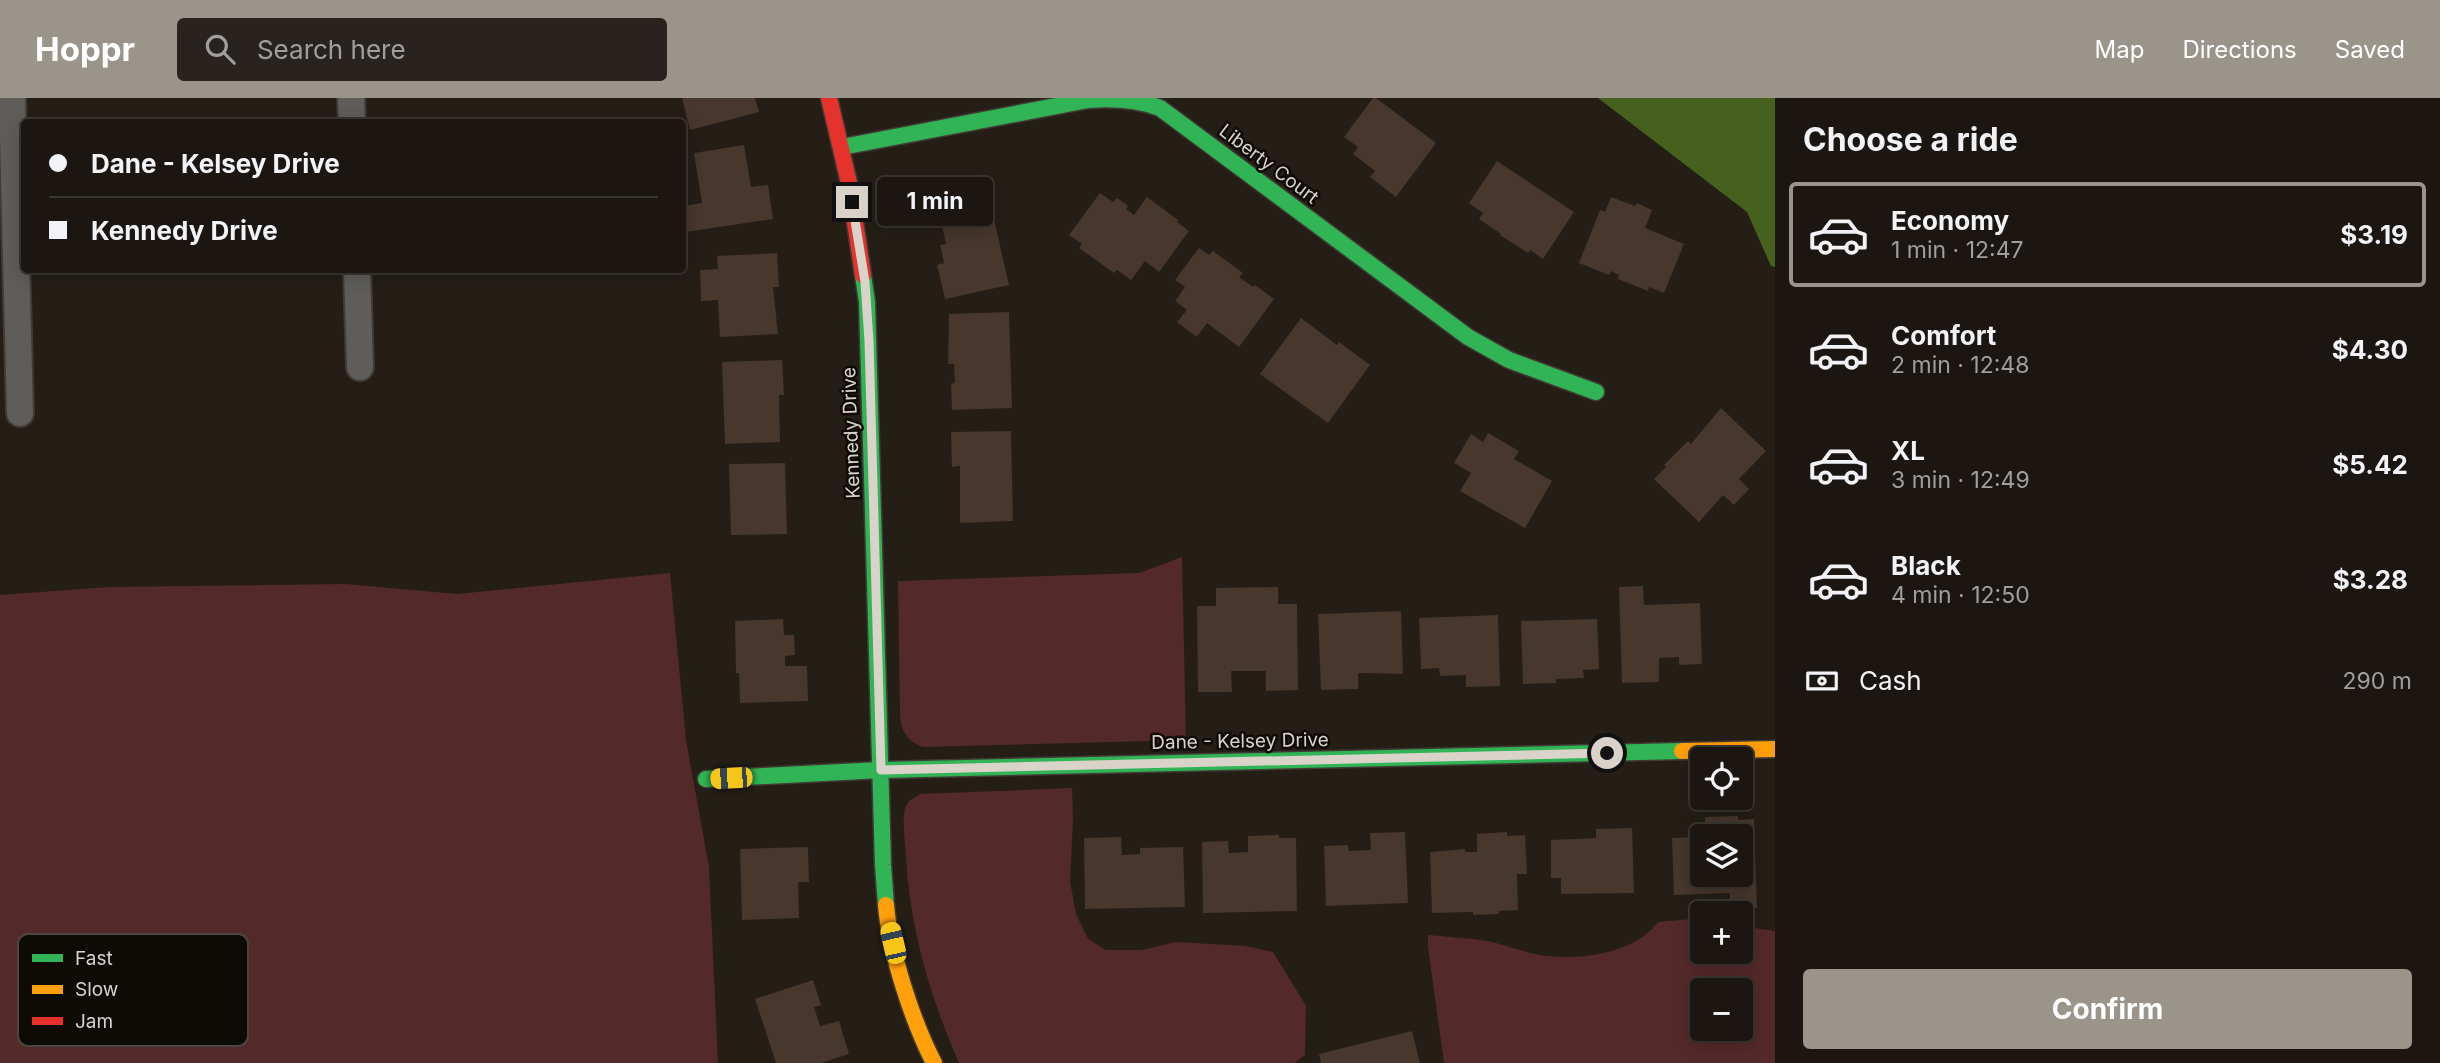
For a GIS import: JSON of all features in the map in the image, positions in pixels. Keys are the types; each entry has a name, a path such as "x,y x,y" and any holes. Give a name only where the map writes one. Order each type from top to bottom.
{"street":[{"path":"12,98 20,413"},
{"path":"351,98 352,119"},
{"name":"Kennedy Drive","path":"829,98 842,147 856,221 867,302 887,918 909,1000 934,1063"},
{"name":"Liberty Court","path":"842,147 1088,100 1122,98 1175,106 1468,337 1509,360 1596,392"},
{"path":"356,273 360,367"},
{"name":"Dane - Kelsey Drive","path":"706,779 881,770 1775,749"}],"shaded area":[{"path":"1598,98 1775,98 1775,267 1771,266 1747,212"},
{"path":"1182,557 1186,740 923,747 912,742 906,734 900,713 898,581 1139,573"},
{"path":"670,573 686,740 709,867 718,1063 0,1063 0,595 109,587 345,584 457,594"},
{"path":"1072,788 1070,881 1076,914 1088,939 1106,950 1142,950 1176,942 1245,946 1273,952 1306,1006 1305,1055 1294,1063 959,1063 939,1013 917,936 908,884 905,808 909,801 920,794"},
{"path":"1690,919 1690,964 1753,964 1753,928 1775,931 1775,1063 1444,1063 1428,935 1487,941 1542,955 1578,957 1623,947 1648,932 1658,922"}],"building":[{"path":"682,98 755,98 759,112 690,130"},
{"path":"1373,98 1436,143 1396,197 1370,177 1375,171 1353,154 1358,147 1344,137"},
{"path":"744,145 751,187 768,185 773,219 686,232 686,206 702,203 694,153"},
{"path":"1497,161 1574,212 1543,259 1500,235 1479,219 1483,213 1469,203"},
{"path":"1100,193 1113,202 1117,198 1128,206 1126,209 1134,215 1147,197 1189,231 1159,272 1145,261 1131,280 1117,270 1114,273 1079,248 1082,244 1069,235"},
{"path":"1611,197 1635,206 1637,203 1652,210 1645,228 1684,244 1664,293 1649,287 1648,291 1618,279 1619,275 1611,271 1609,275 1579,263 1600,210 1605,212"},
{"path":"992,210 1009,285 945,299 937,265 944,263 940,245 946,244 941,221"},
{"path":"1199,248 1209,255 1213,251 1243,273 1239,277 1274,299 1239,347 1207,323 1197,337 1177,322 1187,310 1175,301 1185,287 1175,280"},
{"path":"777,253 779,287 773,287 778,334 720,337 718,300 701,301 700,270 718,269 717,256"},
{"path":"1009,312 1012,408 952,410 951,384 955,383 954,364 948,364 949,314"},
{"path":"1301,318 1370,365 1328,423 1260,374"},
{"path":"782,360 784,395 779,395 780,442 725,444 722,362"},
{"path":"1721,408 1766,451 1739,479 1749,489 1734,505 1723,495 1699,522 1654,479 1688,441 1691,444"},
{"path":"1011,431 1013,521 960,523 960,466 952,467 951,432"},
{"path":"1488,433 1519,451 1514,459 1552,481 1525,528 1460,491 1471,473 1454,463 1471,434 1483,442"},
{"path":"785,463 787,534 731,535 729,464"},
{"path":"1643,586 1644,605 1700,603 1702,664 1679,665 1679,657 1659,658 1659,682 1622,683 1619,587"},
{"path":"1278,587 1278,604 1297,604 1298,690 1266,691 1266,671 1231,671 1232,692 1198,692 1197,606 1216,606 1216,588"},
{"path":"1401,611 1403,674 1358,673 1358,689 1321,690 1318,614"},
{"path":"1498,615 1500,686 1466,687 1466,675 1440,676 1439,668 1421,669 1419,618"},
{"path":"783,619 784,635 794,635 795,655 785,656 785,666 807,666 808,701 740,703 739,673 736,673 735,621"},
{"path":"1597,619 1599,669 1583,670 1584,678 1556,679 1556,683 1523,684 1521,621"},
{"path":"1738,816 1738,820 1754,819 1757,908 1753,908 1753,901 1730,901 1730,893 1674,895 1672,838 1690,837 1690,887 1753,887 1753,824 1705,824 1705,817"},
{"path":"1632,828 1634,893 1561,894 1561,878 1551,878 1551,840 1596,838 1596,829"},
{"path":"1405,832 1408,903 1326,906 1324,846 1348,845 1349,851 1371,850 1370,833"},
{"path":"1507,832 1507,836 1525,835 1527,874 1517,874 1518,910 1473,915 1473,912 1432,913 1430,852 1465,849 1465,852 1477,852 1477,834"},
{"path":"1279,835 1279,838 1296,838 1297,911 1203,913 1202,842 1228,841 1229,853 1248,852 1248,836"},
{"path":"1121,837 1122,855 1140,854 1140,848 1183,847 1185,907 1085,909 1084,838"},
{"path":"808,847 809,882 798,882 799,918 742,920 740,849"},
{"path":"813,980 821,1005 814,1007 820,1026 839,1021 849,1054 821,1063 776,1063 755,999"},
{"path":"1412,1031 1420,1063 1321,1063 1319,1054"}],"traffic: fast":[{"path":"842,147 1088,100 1124,100 1151,105 1160,108 1468,337 1509,360 1596,392"},
{"path":"863,275 867,302 886,905"},
{"path":"706,779 881,770 1682,751"}],"traffic: slow":[{"path":"1682,751 1775,749"},
{"path":"886,905 892,944 903,986 934,1063"}],"traffic: jam":[{"path":"829,98 849,183 863,275"}],"route":[{"path":"852,202 865,282 869,341 881,770 1607,753"}]}
